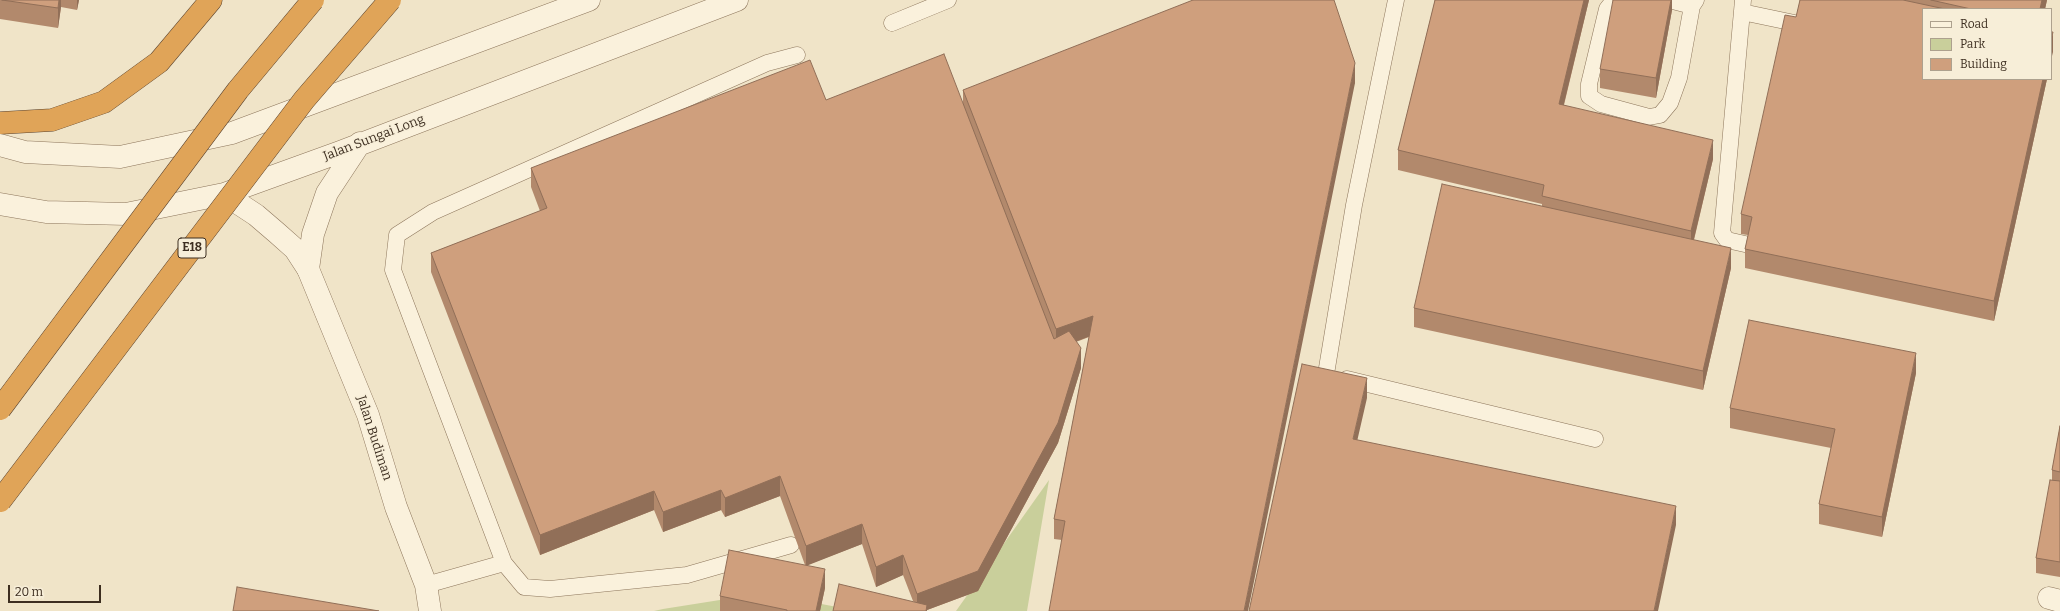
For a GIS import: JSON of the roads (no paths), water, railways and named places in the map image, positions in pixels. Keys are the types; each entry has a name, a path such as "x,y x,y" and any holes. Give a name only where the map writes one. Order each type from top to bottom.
{"highway":[{"path":"0,124 52,120 104,102 159,62 211,0"},
{"path":"0,409 238,90 313,0"},
{"name":"E18","path":"0,501 304,100 390,0"}],"street":[{"path":"0,145 26,152 120,158 232,133 590,0"},
{"name":"Jalan Sungai Long","path":"0,204 46,212 126,214 224,194 737,0"},
{"path":"308,268 313,234 327,193 360,142"},
{"name":"Jalan Budiman","path":"224,194 256,215 277,233 295,249 308,268 368,415 396,507 426,585 430,611"}],"lane":[{"path":"892,23 948,0"},
{"path":"1321,404 1354,205 1396,0"},
{"path":"1614,0 1607,9 1589,84 1589,96 1601,104 1649,118 1660,115 1670,104 1679,78 1694,3 1669,0"},
{"path":"1781,253 1727,240 1722,233 1742,6 1817,28"},
{"path":"792,545 687,575 550,590 524,587 504,563 393,270 397,235 433,212 767,63 797,55"},
{"path":"1326,374 1595,439"},
{"path":"426,585 504,563"}]}
